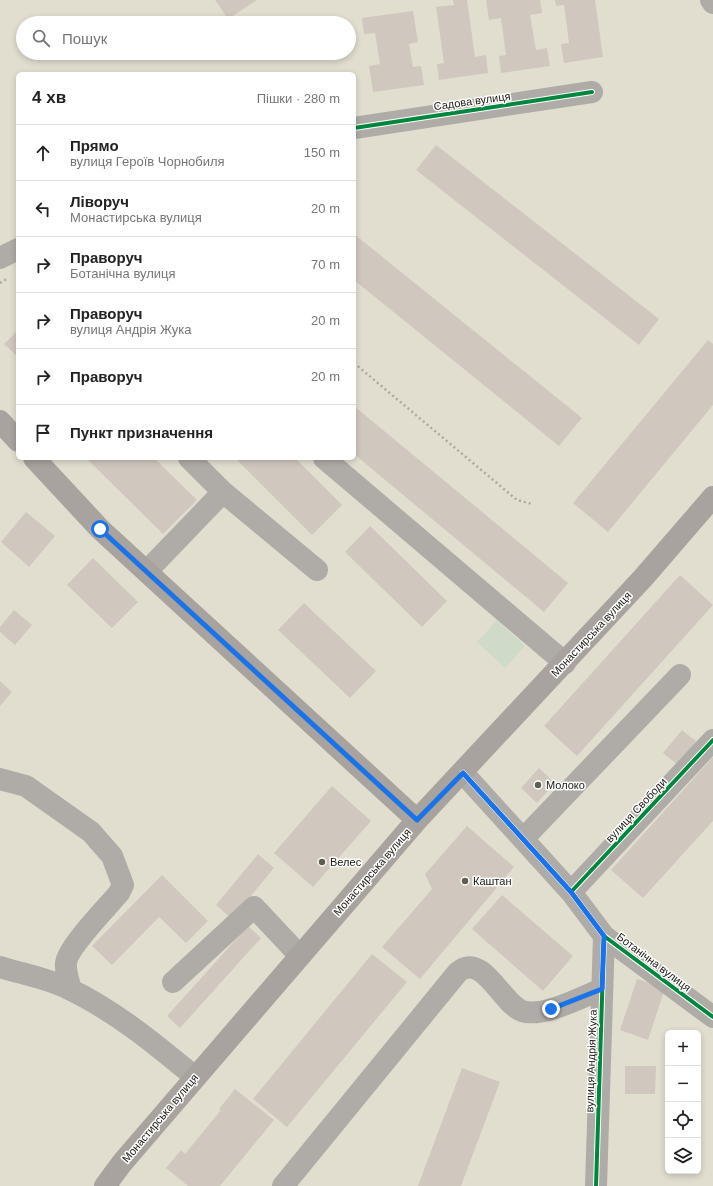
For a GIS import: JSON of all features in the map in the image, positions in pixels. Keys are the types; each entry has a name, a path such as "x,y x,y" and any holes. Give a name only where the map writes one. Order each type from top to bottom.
{"main road":[{"path":"0,421 16,439"},
{"path":"36,460 100,529 417,820"},
{"name":"Монастирська вулиця","path":"105,1186 122,1163 195,1077 417,820 463,773 643,578 713,497"}],"street":[{"path":"710,0 713,3"},
{"name":"Садова вулиця","path":"356,128 592,92"},
{"path":"0,258 16,250"},
{"path":"191,460 223,492 317,570"},
{"path":"326,460 565,663"},
{"path":"147,571 223,492"},
{"path":"523,839 680,675"},
{"name":"вулиця Свободи","path":"571,892 713,740"},
{"name":"Ботанічна вулиця","path":"463,773 571,892 604,936 713,1017"},
{"path":"0,779 26,786 91,832 112,856 118,869 123,885 119,893 76,944 66,961 67,974 71,990"},
{"path":"173,982 254,907 300,956"},
{"name":"вулиця Андрія Жука","path":"596,1186 604,936"},
{"path":"0,967 71,990 143,1034 195,1077"},
{"path":"283,1186 458,972 464,967 472,967 482,971 510,1002 522,1011 535,1012 551,1009 602,989"}],"path":[{"path":"356,365 517,500 532,504"}],"green space":[{"path":"497,620 525,646 505,668 477,642"}],"building":[{"path":"215,0 257,0 233,16 226,16"},
{"path":"453,0 467,0 475,57 486,55 488,73 439,80 437,64 444,63 436,7 454,5"},
{"path":"486,0 540,0 542,13 530,15 536,50 547,48 550,66 501,73 499,56 506,55 501,18 489,20"},
{"path":"555,0 595,0 603,57 564,63 561,44 569,43 564,5 556,6"},
{"path":"413,11 418,42 409,44 413,67 421,66 424,85 373,92 369,66 380,64 375,33 364,34 362,18"},
{"path":"436,145 659,319 639,345 416,170"},
{"path":"356,236 582,418 559,446 356,282"},
{"path":"16,332 16,355 4,344"},
{"path":"708,340 713,344 713,405 608,532 573,503"},
{"path":"356,408 568,583 544,612 356,456"},
{"path":"88,460 156,460 197,500 163,534"},
{"path":"237,460 297,460 342,505 312,535"},
{"path":"26,512 55,536 29,567 1,542"},
{"path":"370,526 447,601 422,627 345,552"},
{"path":"93,558 138,602 112,628 67,585"},
{"path":"680,575 713,605 577,756 544,726"},
{"path":"304,603 376,671 350,698 278,630"},
{"path":"14,610 32,625 15,645 0,632 0,627"},
{"path":"0,681 12,692 0,706"},
{"path":"682,730 697,742 678,765 663,753"},
{"path":"713,757 713,821 643,898 611,870"},
{"name":"Молоко","path":"539,768 555,783 537,803 521,788"},
{"path":"332,786 371,821 313,887 274,853"},
{"path":"467,826 514,867 420,979 382,947 432,889 425,874"},
{"path":"258,854 274,868 232,919 216,905"},
{"path":"162,875 208,921 186,943 159,917 112,965 92,946"},
{"path":"502,895 573,956 543,991 472,929"},
{"path":"248,926 261,938 180,1028 167,1016"},
{"path":"372,954 407,982 287,1127 253,1099"},
{"path":"637,979 665,988 648,1040 620,1030"},
{"path":"625,1066 656,1066 655,1094 625,1094"},
{"path":"462,1068 500,1082 461,1186 418,1186"},
{"path":"235,1089 274,1120 220,1186 188,1186 166,1168 181,1150 185,1154 221,1110 219,1109"}],"cycle path":[{"path":"356,128 592,92"},
{"path":"571,892 713,740"},
{"path":"463,773 571,892 604,936 713,1017"},
{"path":"596,1186 604,936"}],"place":[{"name":"Молоко","path":"538,785"},
{"name":"Велес","path":"322,862"},
{"name":"Каштан","path":"465,881"}],"route":[{"path":"100,529 417,820 463,773 571,892 604,936 602,989 551,1009"}]}
